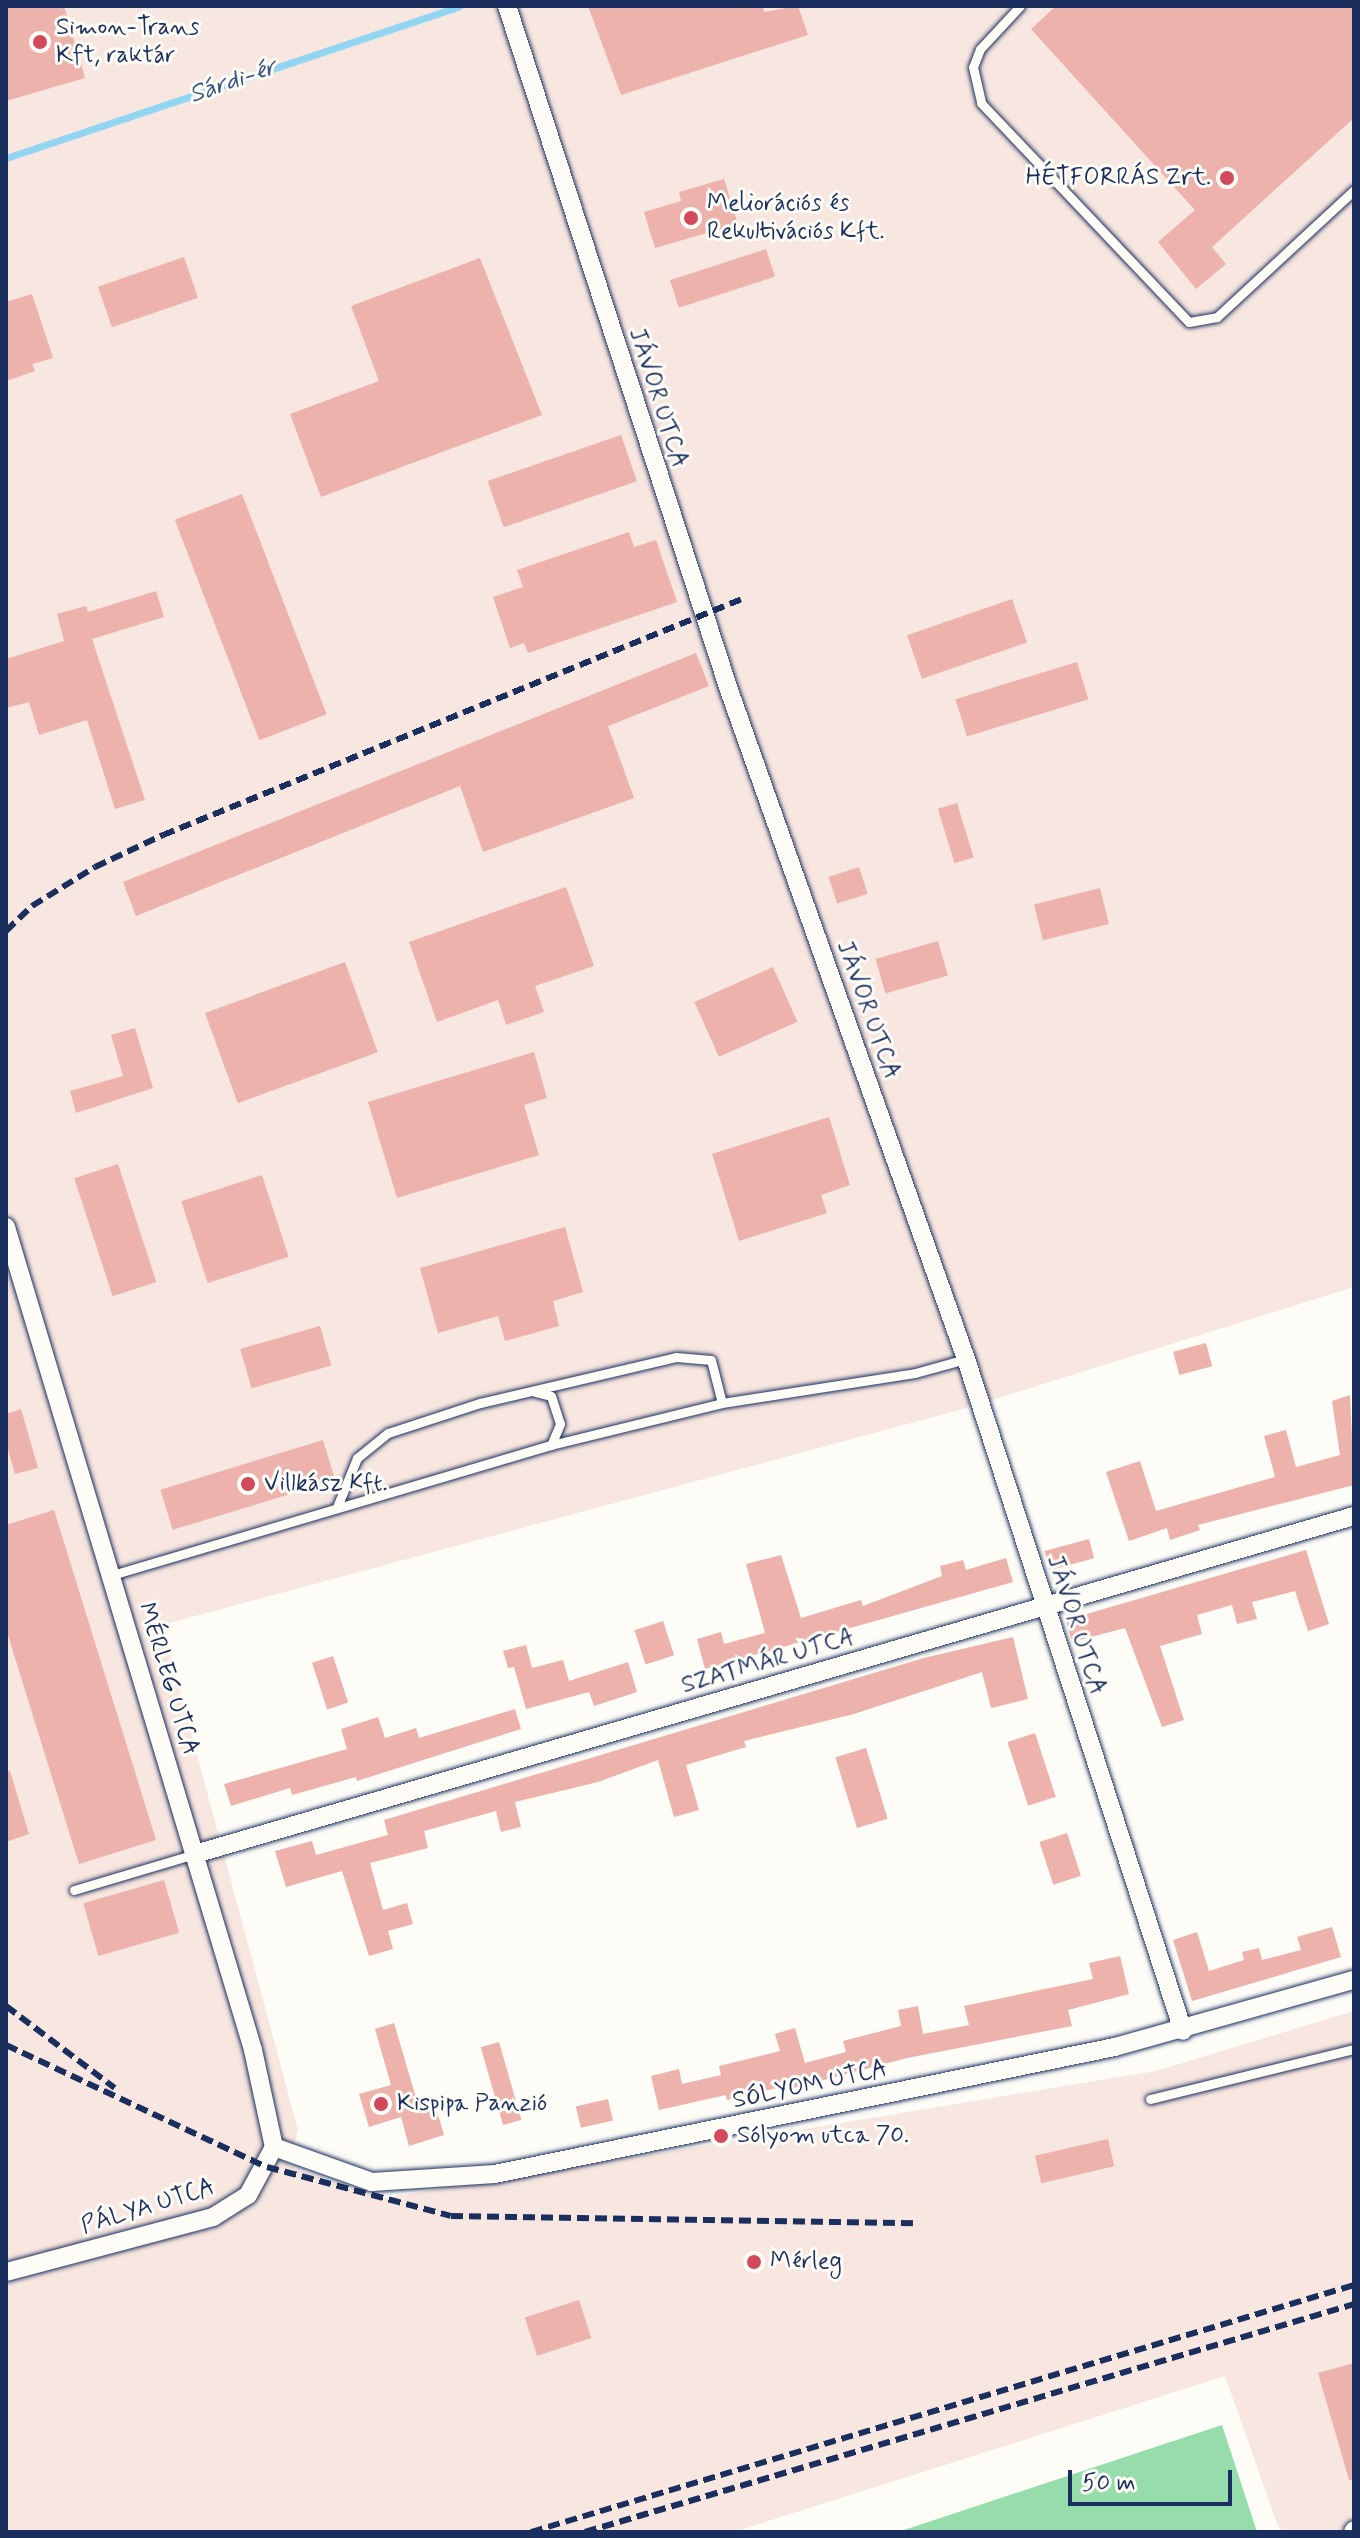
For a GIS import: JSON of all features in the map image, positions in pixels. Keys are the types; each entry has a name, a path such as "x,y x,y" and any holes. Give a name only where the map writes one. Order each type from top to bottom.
{"street":[{"name":"JÁVOR UTCA","path":"507,6 729,690 966,1359 1183,2031"},
{"name":"MÉRLEG UTCA","path":"6,1227 195,1854 268,2105 274,2147"},
{"name":"SZATMÁR UTCA","path":"195,1854 1354,1516"},
{"name":"SÓLYOM UTCA","path":"274,2147 372,2182 452,2180 1183,2031 1354,1980"},
{"name":"PÁLYA UTCA","path":"6,2272 213,2217 248,2195 274,2147"}],"lane":[{"path":"1020,6 980,49 973,67 981,103 1189,322 1217,317 1354,190"},
{"path":"337,1507 357,1458 388,1433 530,1391 676,1357 711,1360 722,1385 722,1403"},
{"path":"112,1575 551,1445 722,1403 915,1373 966,1359"},
{"path":"530,1391 551,1396 560,1424 551,1445"},
{"path":"74,1890 195,1854"},
{"path":"1150,2099 1354,2049"}],"shaded area":[{"path":"6,6 1354,6 1354,1287 963,1409 162,1625 298,2130 288,2166 380,2199 1156,2071 1354,2011 1354,2532 1283,2532 1278,2526 1225,2376 734,2532 6,2532"}],"green space":[{"path":"1222,2425 1257,2532 898,2532"}],"building":[{"name":"Simon-Trans Kft, raktár","path":"6,6 64,6 85,78 6,101"},
{"path":"588,6 763,6 764,12 798,6 808,35 621,95"},
{"name":"HÉTFORRÁS Zrt.","path":"1056,6 1354,6 1354,118 1212,247 1226,264 1196,289 1158,242 1195,210 1031,29"},
{"name":"Meliorációs és Rekultivációs Kft.","path":"724,179 738,224 655,248 644,212 681,201 679,192"},
{"path":"766,249 775,277 679,308 670,280"},
{"path":"184,257 198,298 112,327 98,287"},
{"path":"480,258 542,415 321,497 290,414 379,381 351,306"},
{"path":"32,294 53,358 32,364 35,371 6,381 6,302"},
{"path":"621,435 637,481 504,527 488,481"},
{"path":"242,494 327,714 259,740 175,520"},
{"path":"629,532 634,547 656,540 677,602 528,653 524,643 510,648 493,597 523,587 517,570"},
{"path":"156,591 164,617 92,639 145,800 115,809 87,720 39,735 29,702 6,708 6,659 64,641 57,614 86,606 88,612"},
{"path":"1012,599 1027,642 922,679 907,635"},
{"path":"696,653 709,686 608,726 634,798 483,852 460,786 136,916 123,882"},
{"path":"1077,662 1088,699 967,736 956,699"},
{"path":"957,803 974,858 955,863 938,809"},
{"path":"859,867 868,894 837,904 829,877"},
{"path":"566,887 594,966 535,986 544,1012 506,1025 498,1000 437,1022 409,942"},
{"path":"1100,888 1109,924 1043,940 1034,904"},
{"path":"938,941 948,976 885,994 876,959"},
{"path":"345,962 378,1052 238,1103 205,1013"},
{"path":"773,967 797,1022 719,1057 694,1002"},
{"path":"135,1028 153,1088 76,1113 70,1091 123,1076 111,1035"},
{"path":"534,1052 547,1098 524,1105 539,1155 397,1198 368,1102"},
{"path":"829,1117 850,1185 821,1195 827,1213 739,1241 712,1154"},
{"path":"118,1164 156,1282 113,1296 74,1178"},
{"path":"262,1175 289,1257 208,1283 181,1201"},
{"path":"565,1227 583,1292 553,1301 559,1326 505,1341 498,1316 438,1333 420,1268"},
{"path":"320,1326 331,1365 252,1388 240,1349"},
{"path":"1206,1343 1212,1366 1179,1375 1173,1352"},
{"path":"1350,1395 1354,1485 1198,1525 1200,1530 1170,1540 1167,1528 1129,1541 1106,1472 1140,1461 1156,1511 1275,1477 1264,1436 1286,1430 1296,1467 1340,1455 1332,1401"},
{"path":"21,1409 38,1468 15,1474 6,1443 6,1414"},
{"name":"Villkász Kft.","path":"323,1440 335,1480 173,1530 160,1490"},
{"path":"54,1510 156,1840 79,1864 6,1629 6,1525"},
{"path":"1089,1539 1094,1558 1050,1570 1045,1551"},
{"path":"1306,1550 1329,1624 1308,1631 1295,1591 1252,1602 1257,1619 1237,1624 1232,1605 1197,1615 1202,1634 1160,1646 1184,1720 1162,1727 1125,1628 1072,1642 1066,1620"},
{"path":"781,1555 801,1618 861,1600 863,1606 942,1576 940,1566 963,1560 966,1570 1006,1558 1013,1582 705,1669 697,1639 721,1632 724,1644 765,1633 746,1564"},
{"path":"663,1621 674,1655 646,1665 634,1630"},
{"path":"1013,1637 1028,1699 991,1708 982,1672 854,1714 744,1741 746,1747 686,1765 699,1810 674,1817 658,1760 598,1782 515,1802 521,1827 501,1832 496,1811 424,1831 428,1848 370,1863 383,1910 407,1903 413,1924 388,1931 393,1949 369,1956 342,1871 286,1887 275,1851 312,1841 316,1855 388,1835 384,1820 924,1658"},
{"path":"526,1645 532,1668 563,1660 569,1681 628,1662 637,1692 594,1706 589,1692 526,1709 514,1667 508,1668 503,1651"},
{"path":"333,1656 348,1703 327,1709 312,1663"},
{"path":"515,1709 521,1729 357,1781 356,1777 292,1795 290,1788 231,1806 224,1784 347,1749 341,1729 378,1717 385,1738 416,1728 419,1738"},
{"path":"1035,1733 1056,1797 1028,1806 1007,1742"},
{"path":"866,1748 888,1819 857,1828 835,1757"},
{"path":"10,1771 29,1834 6,1842 6,1772"},
{"path":"1067,1833 1081,1876 1053,1885 1039,1842"},
{"path":"164,1880 179,1933 98,1956 83,1903"},
{"path":"1332,1927 1341,1957 1192,2001 1173,1940 1197,1932 1209,1971 1244,1960 1242,1952 1259,1948 1262,1960 1301,1950 1297,1937"},
{"path":"1120,1956 1129,1994 1068,2010 1072,2026 907,2058 790,2089 789,2085 727,2100 726,2095 659,2110 651,2076 679,2069 682,2084 721,2075 719,2066 780,2051 775,2034 795,2028 805,2063 846,2052 843,2041 901,2026 898,2010 918,2006 923,2034 969,2025 964,2006 1093,1979 1089,1963"},
{"path":"394,2023 417,2101 433,2097 444,2135 409,2146 401,2117 369,2127 359,2094 391,2085 375,2029"},
{"path":"499,2042 521,2120 503,2125 481,2047"},
{"path":"608,2099 613,2120 581,2128 576,2106"},
{"path":"1108,2139 1114,2166 1041,2183 1035,2156"},
{"path":"579,2300 591,2338 537,2356 525,2318"},
{"path":"1354,2363 1354,2480 1349,2480 1318,2373"}],"waterway":[{"name":"Sárdi-ér","path":"6,158 459,6"}],"railway":[{"path":"6,931 32,906 95,867 163,835 742,599"},
{"path":"6,2006 115,2088"},
{"path":"6,2045 267,2167 451,2216 915,2223"},
{"path":"531,2532 1354,2285"},
{"path":"585,2532 1354,2304"}],"place":[{"name":"Simon-Trans Kft, raktár","path":"40,42"},
{"name":"HÉTFORRÁS Zrt.","path":"1227,178"},
{"name":"Meliorációs és Rekultivációs Kft.","path":"691,218"},
{"name":"Villkász Kft.","path":"248,1484"},
{"name":"Kispipa Panzió","path":"381,2104"},
{"name":"Sólyom utca 70.","path":"721,2136"},
{"name":"Mérleg","path":"754,2262"}]}
